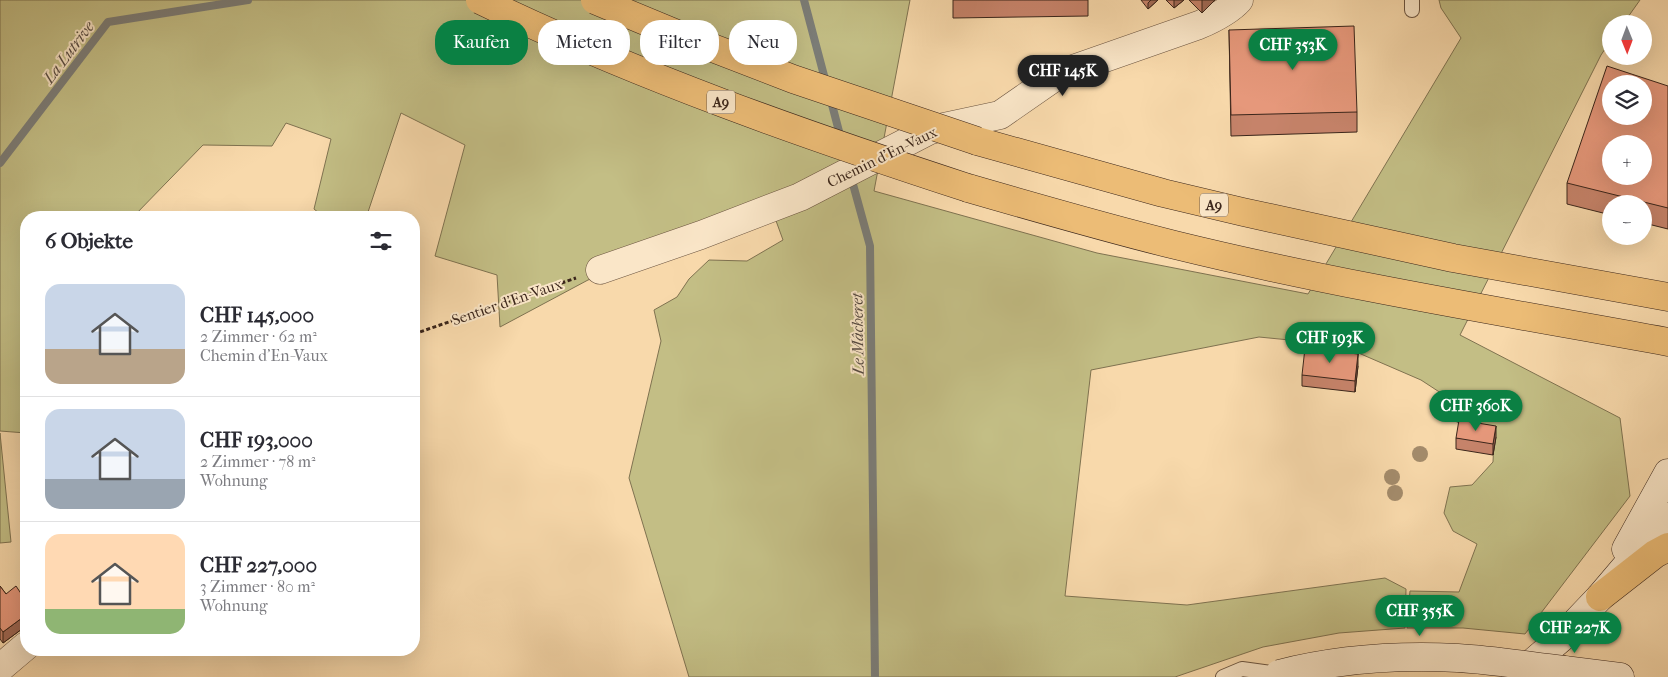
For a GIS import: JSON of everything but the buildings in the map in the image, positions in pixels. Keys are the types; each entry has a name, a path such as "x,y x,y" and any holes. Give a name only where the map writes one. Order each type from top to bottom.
{"highway":[{"name":"A9","path":"480,0 530,24 646,73 865,154 968,188 1176,245 1306,274 1668,342"},
{"name":"A9","path":"595,0 793,79 977,141 1163,193 1453,258 1668,297"},
{"path":"1600,597 1668,547"}],"street":[{"name":"Chemin d'En-Vaux","path":"600,270 701,235 800,197 930,130 1000,115 1060,74 1199,25 1213,19 1239,0"},
{"path":"1600,597 1668,473"},
{"path":"1516,677 1560,638 1600,597 1668,517"},
{"path":"0,668 20,651"},
{"path":"1276,676 1307,667 1369,658 1458,658 1620,677"}],"lane":[{"path":"1223,677 1242,669 1276,676"}],"path":[{"name":"Sentier d'En-Vaux","path":"420,332 600,270"}],"shaded area":[{"path":"0,0 910,0 874,191 1097,253 1308,294 1461,38 1441,8 1439,0 1640,0 1629,15 1602,15 1602,54 1460,335 1620,418 1630,496 1525,634 1463,628 1407,628 1410,591 1459,592 1477,544 1453,531 1444,513 1450,487 1472,485 1493,462 1494,440 1455,421 1447,397 1421,380 1340,345 1259,337 1091,370 1065,596 1187,605 1385,578 1406,589 1405,628 1339,633 1263,647 1175,677 689,677 629,478 661,341 654,310 677,297 689,279 709,260 747,261 783,240 767,196 684,245 588,280 500,327 497,275 435,256 465,145 401,113 368,211 316,211 314,209 331,139 286,123 272,146 203,145 139,211 20,211 20,433 0,431"},
{"path":"0,433 11,542 0,543"}],"waterway":[{"name":"La Lutrive","path":"0,163 108,22 248,0"},
{"name":"Le Mâcheret","path":"804,0 826,83"},
{"name":"Le Mâcheret","path":"830,97 841,139"},
{"name":"Le Mâcheret","path":"851,177 870,246 875,677"}]}
